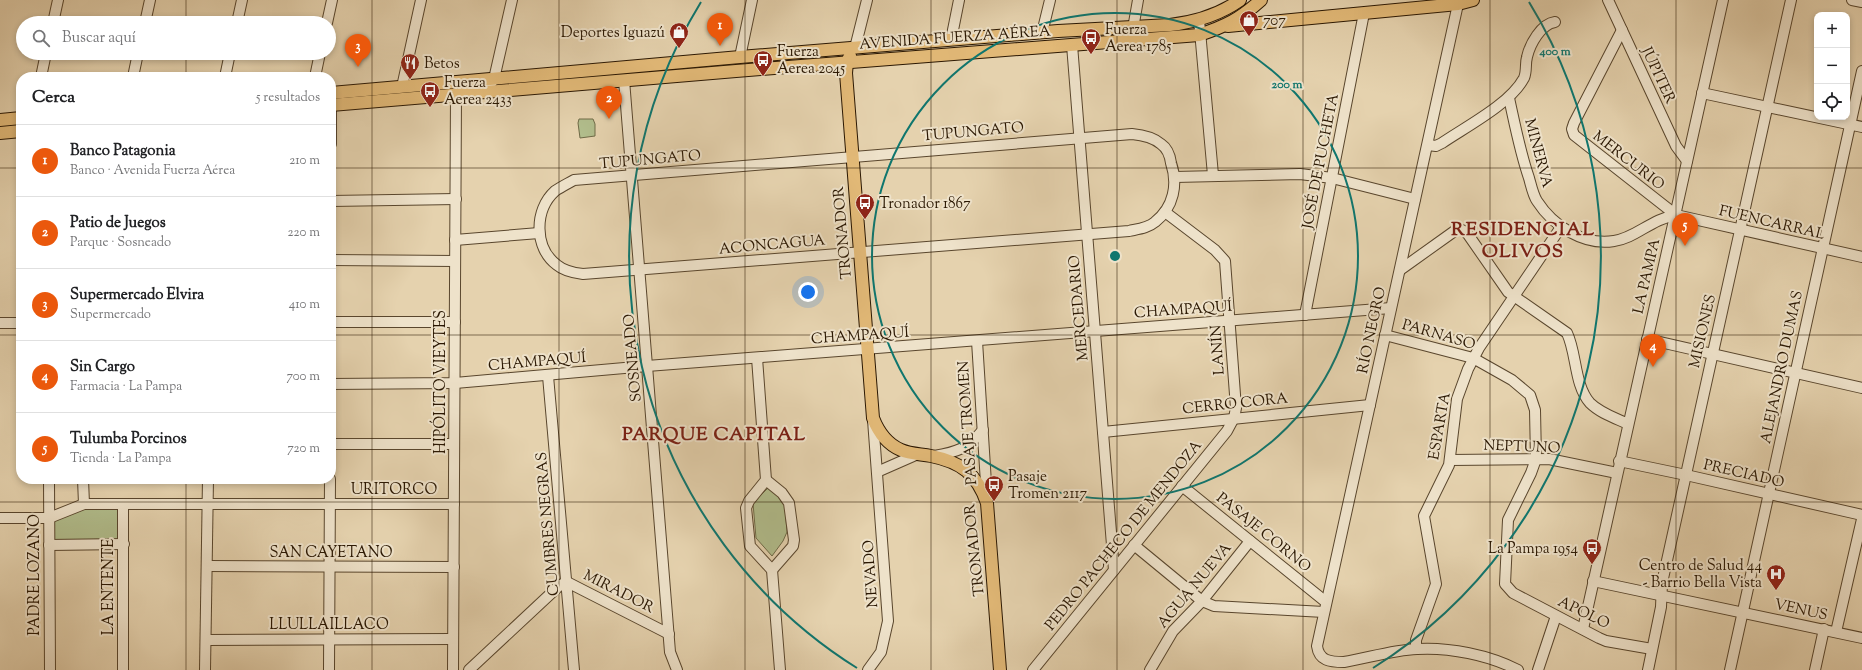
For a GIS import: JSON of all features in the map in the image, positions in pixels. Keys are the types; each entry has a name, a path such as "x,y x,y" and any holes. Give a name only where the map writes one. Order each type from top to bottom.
{"main road":[{"name":"AVENIDA FUERZA AÉREA","path":"336,93 740,57 1042,33 1170,25 1199,20 1222,11 1240,0"},
{"name":"AVENIDA FUERZA AÉREA","path":"336,105 624,80 1199,35 1224,27 1262,0"},
{"path":"1224,27 1458,4 1473,0"},
{"name":"TRONADOR","path":"855,48 848,62 846,73 873,418 877,429 894,446 901,450 932,456 957,464 977,481 987,503 1000,670"},
{"path":"0,120 16,118"},
{"path":"0,132 16,131"}],"street":[{"path":"55,16 58,0"},
{"path":"147,16 150,0"},
{"path":"239,16 242,0"},
{"path":"329,16 332,0"},
{"path":"402,87 421,0"},
{"path":"485,92 494,79 512,0"},
{"path":"740,57 752,0"},
{"path":"855,48 867,0"},
{"path":"951,40 959,0"},
{"path":"1042,33 1050,0"},
{"path":"1131,40 1132,27 1138,0"},
{"name":"LA PAMPA","path":"1583,629 1619,461 1676,215 1723,0"},
{"name":"MISIONES","path":"1648,670 1661,607 1662,583 1791,0"},
{"path":"1852,0 1862,2"},
{"name":"JÚPITER","path":"1611,3 1676,146 1687,161"},
{"name":"RÍO NEGRO","path":"1416,649 1344,662 1324,660 1318,652 1317,646 1458,4"},
{"name":"JOSÉ DE PUCHETA","path":"1305,315 1364,13"},
{"path":"1199,20 1199,35 1213,175"},
{"path":"1428,145 1436,146 1442,143 1509,98 1524,77 1527,58 1535,39 1548,25 1555,22"},
{"name":"MERCURIO","path":"1622,30 1572,129 1574,135 1676,215"},
{"name":"MERCEDARIO","path":"1072,45 1114,570"},
{"path":"42,72 45,60"},
{"path":"134,72 137,60"},
{"path":"226,72 229,60"},
{"path":"316,72 319,60"},
{"name":"ALEJANDRO DUMAS","path":"1730,670 1862,71"},
{"name":"SOSNEADO","path":"624,80 669,634"},
{"path":"1702,93 1862,127"},
{"name":"HIPÓLITO VIEYTES","path":"453,670 456,95"},
{"name":"MINERVA","path":"1509,98 1520,148 1534,196 1561,227 1586,239 1613,241 1627,237 1663,217 1676,215"},
{"name":"TUPUNGATO","path":"539,233 541,214 547,202 554,192 574,180 1079,137 1132,134 1144,135 1162,144 1169,154 1175,177"},
{"path":"1175,177 1300,174 1332,178 1415,199"},
{"name":"ACONCAGUA","path":"539,233 550,257 556,265 564,269 583,274 1087,235 1129,231 1146,227 1155,222 1165,212 1173,195 1175,177"},
{"path":"336,201 456,199"},
{"name":"LANÍN","path":"1165,212 1215,250 1225,261 1236,408 1234,418"},
{"name":"FUENCARRAL","path":"1676,215 1862,257"},
{"name":"ESPARTA","path":"1416,649 1416,640 1436,584 1424,516 1450,460 1455,410 1468,369 1473,358 1561,227"},
{"path":"1400,270 1456,230 1462,230 1467,233 1504,287 1514,296 1567,333 1581,387 1585,396 1601,411 1628,424"},
{"path":"455,240 539,233"},
{"path":"336,260 455,261"},
{"name":"CHAMPAQUÍ","path":"336,384 455,383 548,376 647,366 1391,308"},
{"path":"336,322 455,322"},
{"path":"0,323 16,323"},
{"name":"PARNASO","path":"1385,335 1473,358 1512,380 1530,396 1535,410 1536,459"},
{"path":"1647,339 1862,388"},
{"name":"PASAJE TROMEN","path":"977,341 987,503"},
{"path":"757,358 766,480 749,501 746,508 750,546 772,570 780,670"},
{"name":"CUMBRES NEGRAS","path":"548,376 574,670"},
{"name":"CERRO CORA","path":"1103,432 1370,405"},
{"name":"TRONADOR","path":"873,418 877,472"},
{"name":"PEDRO PACHECO DE MENDOZA","path":"1033,670 1227,431 1234,418"},
{"name":"TRONADOR","path":"932,456 962,449 974,441 983,430"},
{"path":"336,444 454,444"},
{"path":"877,472 918,454"},
{"name":"APOLO","path":"1536,459 1531,473 1508,520 1507,588 1513,593 1606,641 1652,649"},
{"name":"NEPTUNO","path":"1450,460 1557,460 1617,473"},
{"name":"PRECIADO","path":"1619,461 1862,515"},
{"name":"NEVADO","path":"868,670 881,652 888,622 877,472"},
{"path":"766,480 782,493 789,503 794,540 793,546 772,570"},
{"name":"PADRE LOZANO","path":"49,484 50,670"},
{"path":"83,484 84,504"},
{"path":"205,670 208,566 208,484"},
{"path":"329,670 330,484"},
{"name":"PASAJE CORNO","path":"1182,486 1250,541 1325,607"},
{"name":"URITORCO","path":"0,518 49,518 84,504 454,504"},
{"name":"LA ENTENTE","path":"123,504 124,670"},
{"path":"1836,632 1862,519"},
{"name":"AGUA NUEVA","path":"1150,670 1173,632 1202,601 1250,541"},
{"path":"49,545 124,544"},
{"path":"1134,546 1202,601 1214,606 1325,607"},
{"name":"SAN CAYETANO","path":"208,566 454,567"},
{"name":"VENUS","path":"1593,581 1862,638"},
{"name":"MIRADOR","path":"469,670 560,585 567,582 669,634"},
{"path":"1538,670 1556,616"},
{"path":"1815,670 1824,629"},
{"path":"669,634 670,652 677,670"},
{"name":"LLULLAILLACO","path":"206,640 453,639"},
{"path":"1416,649 1488,657 1503,662 1518,670"}],"green space":[{"path":"579,119 593,119 595,124 595,136 580,138 578,123"},
{"path":"768,488 780,498 785,505 787,532 783,541 772,556 756,538 753,503"},
{"path":"120,507 121,541 53,541 53,521 87,508"}],"place":[{"name":"707","path":"1249,37"},
{"name":"Banco Patagonia","path":"720,46"},
{"name":"Deportes Iguazú","path":"679,49"},
{"name":"Fuerza Aerea 1785","path":"1091,55"},
{"name":"Supermercado Elvira","path":"358,67"},
{"name":"Fuerza Aerea 2045","path":"763,77"},
{"name":"Betos","path":"410,80"},
{"name":"Fuerza Aerea 2433","path":"430,108"},
{"name":"Patio de Juegos","path":"609,119"},
{"name":"Tronador 1867","path":"865,220"},
{"name":"Tulumba Porcinos","path":"1685,246"},
{"name":"Sin Cargo","path":"1653,367"},
{"name":"Pasaje Tromen 2117","path":"994,502"},
{"name":"La Pampa 1954","path":"1592,565"},
{"name":"Centro de Salud 44 - Barrio Bella Vista","path":"1776,591"}],"district":[{"name":"RESIDENCIAL OLIVOS","path":"1523,239"},
{"name":"PARQUE CAPITAL","path":"714,433"}]}
